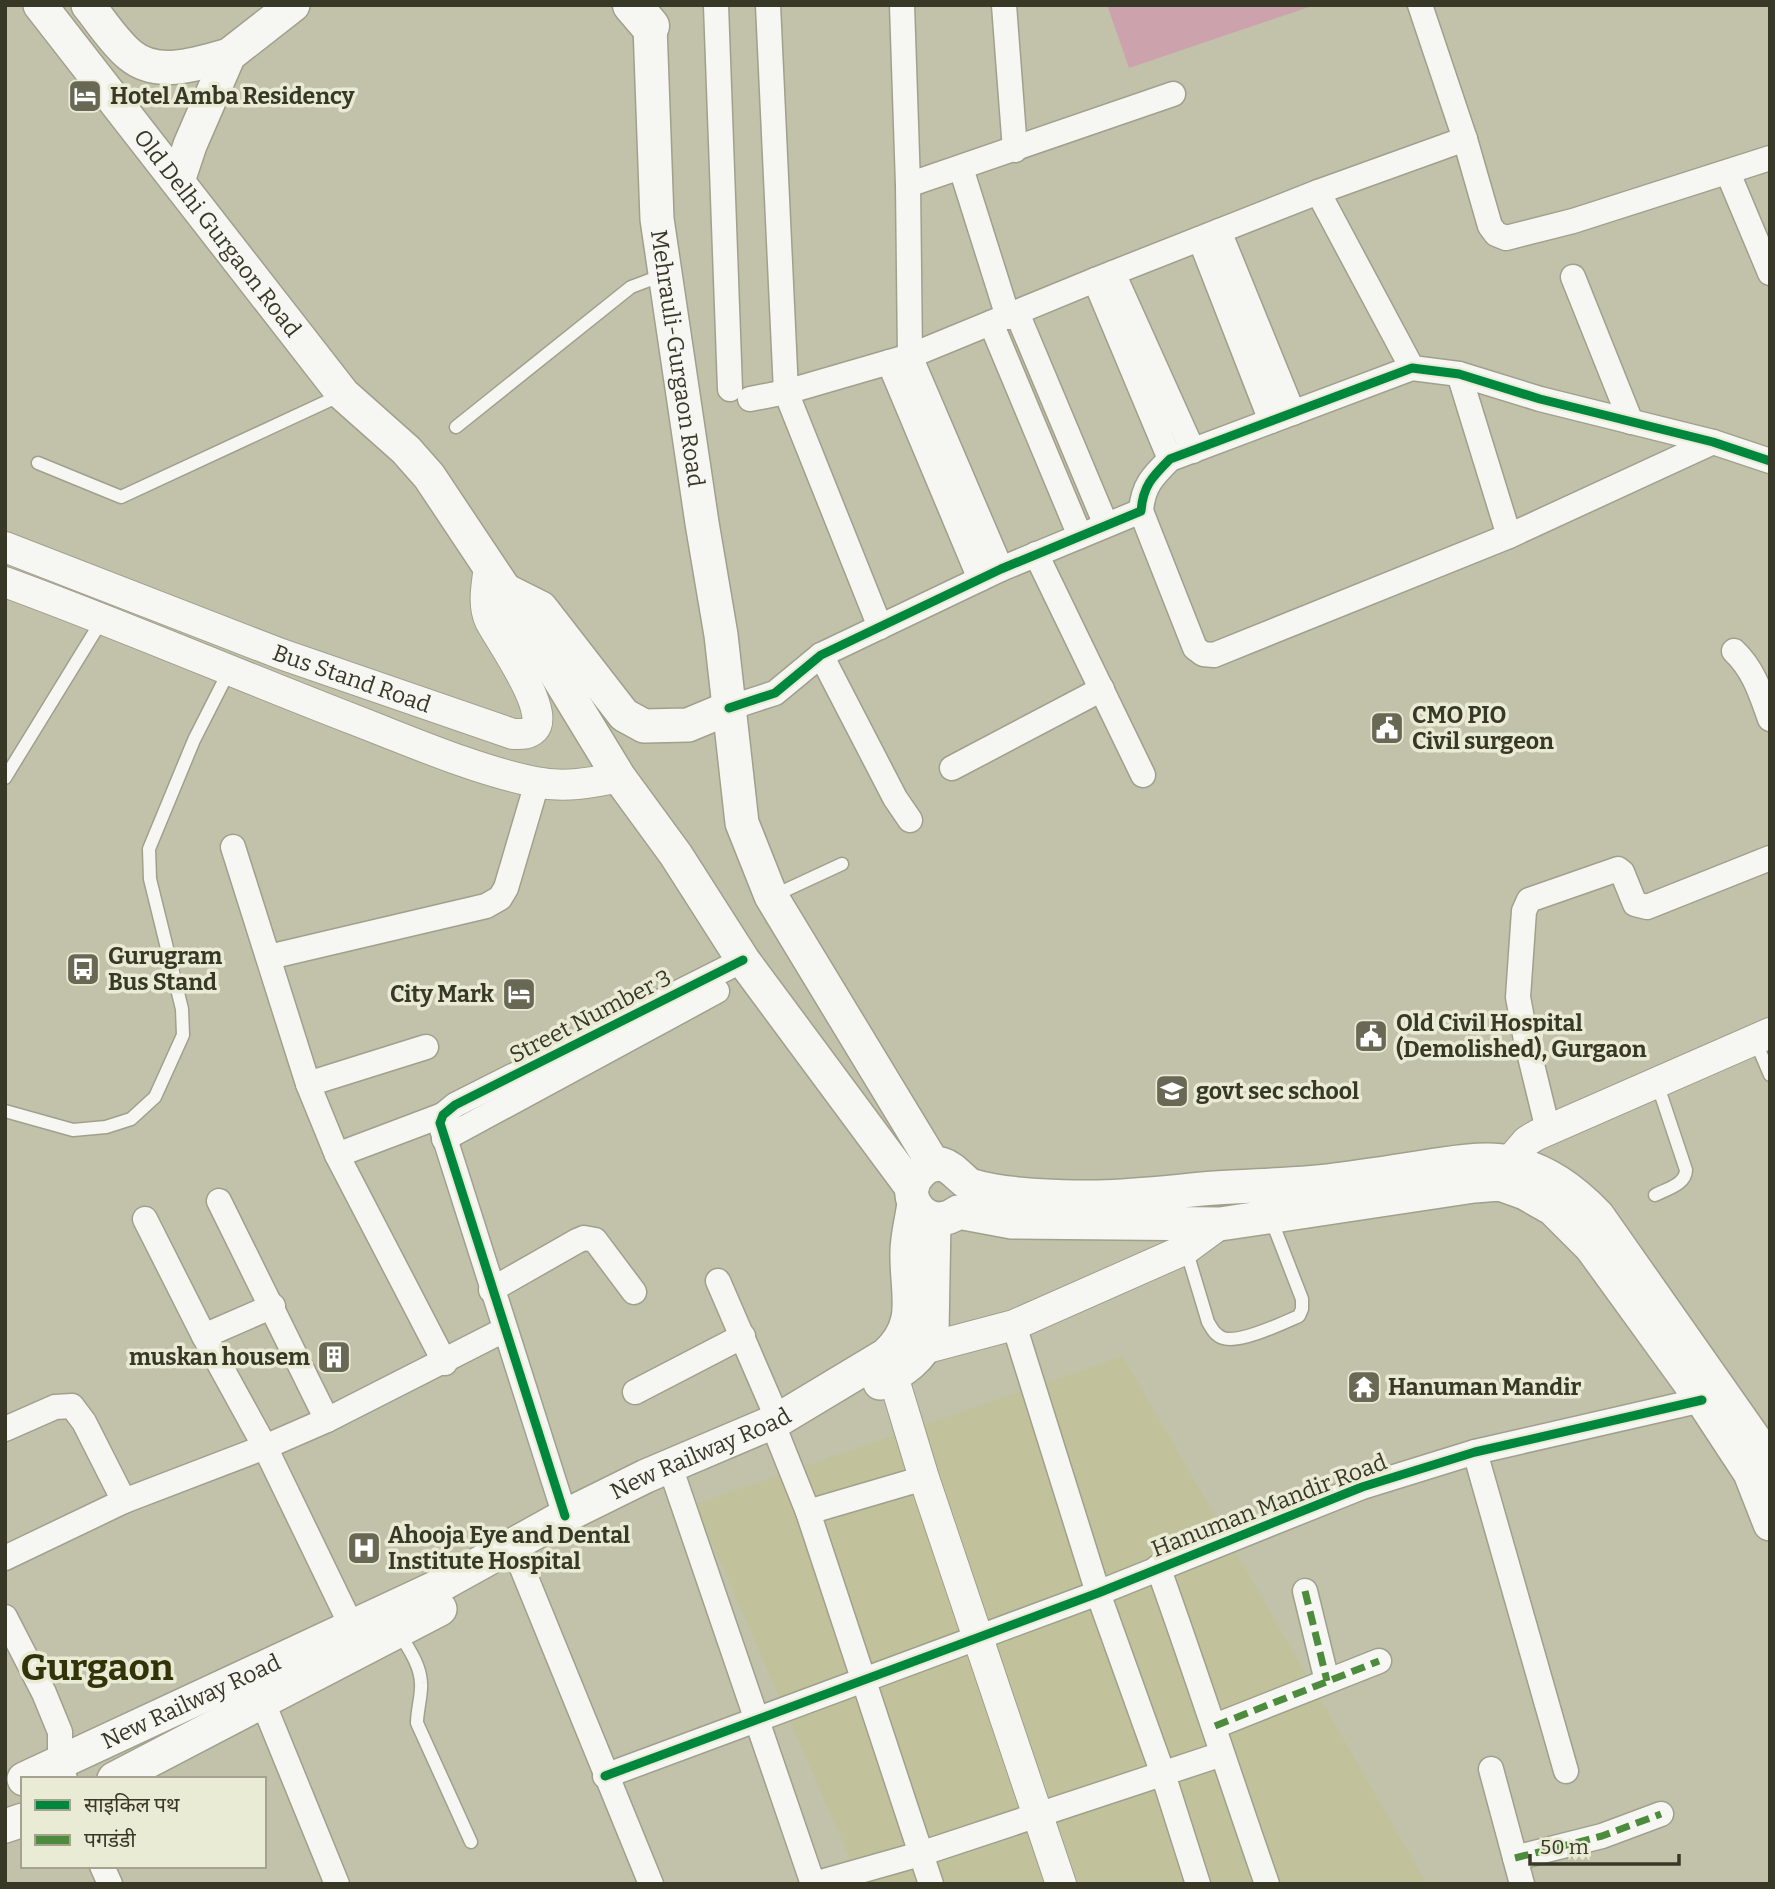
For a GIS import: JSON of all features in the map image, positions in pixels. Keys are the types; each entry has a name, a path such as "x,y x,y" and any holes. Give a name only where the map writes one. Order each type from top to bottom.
{"main road":[{"name":"Old Delhi Gurgaon Road","path":"40,5 343,394 406,450 429,476 497,578 619,777 676,855 747,967 936,1195"},
{"path":"88,5 131,56 157,68 198,64 229,55 293,5"},
{"name":"Mehrauli-Gurgaon Road","path":"644,12 657,219 721,635 742,823 771,896 936,1195"},
{"path":"178,181 190,145 229,55"},
{"path":"497,578 541,608 624,715 644,726 688,725 729,708"},
{"path":"936,1195 989,1191 1099,1197 1338,1180 1470,1161 1509,1162 1558,1181 1577,1194 1598,1216 1770,1461"},
{"path":"936,1195 1012,1222 1220,1224 1474,1186 1500,1184 1525,1193 1553,1209 1591,1247 1702,1400 1750,1473 1770,1524"},
{"path":"926,1348 932,1334 936,1195"},
{"name":"New Railway Road","path":"33,1777 62,1771 351,1625 437,1587 565,1516 646,1476 778,1429 899,1344 908,1324 907,1250 936,1195"},
{"name":"New Railway Road","path":"118,1777 398,1630 580,1528 778,1429 893,1376 912,1363 926,1348"},
{"name":"New Railway Road","path":"5,1787 21,1780"}],"street":[{"path":"716,5 740,394 786,393 900,359 1318,192 1465,139"},
{"path":"768,5 786,393 880,627"},
{"path":"902,5 908,186 900,359 991,574"},
{"path":"1004,5 1014,150"},
{"path":"1420,5 1465,139 1490,226 1496,234 1506,238 1573,221 1770,158"},
{"path":"908,186 1174,94"},
{"path":"961,168 1005,318 1080,536"},
{"path":"1728,173 1770,273"},
{"path":"1318,192 1412,368"},
{"path":"1210,235 1282,417"},
{"path":"1104,276 1193,451"},
{"path":"1104,276 1170,459"},
{"path":"1573,277 1630,422"},
{"path":"1005,318 1107,525"},
{"path":"1713,442 1508,536 1214,655 1203,654 1195,648 1141,511 1142,494 1153,475 1170,459 1412,368 1459,374 1540,399 1713,442 1770,461"},
{"path":"1459,374 1508,536"},
{"path":"729,708 775,693 821,655 991,574 1141,511"},
{"name":"Bus Stand Road","path":"5,547 281,654 513,734 526,734 534,730 537,722 535,709 525,683 489,619 485,596 497,578"},
{"path":"1036,554 1143,775"},
{"name":"Bus Stand Road","path":"5,582 103,617 229,671 411,742 499,773 537,783 584,784 619,777"},
{"path":"1734,651 1743,659 1757,682 1770,719"},
{"path":"821,655 895,798 910,820"},
{"path":"952,768 1102,689"},
{"path":"269,957 486,906 499,898 506,888 537,783"},
{"path":"233,846 308,1084 337,1155 444,1363"},
{"path":"1548,1130 1525,1040 1518,997 1524,911 1529,900 1618,869 1622,872 1635,904 1647,907 1770,858"},
{"path":"337,1155 448,1120 747,967"},
{"name":"Street Number 3","path":"448,1120 747,967"},
{"path":"1509,1162 1527,1141 1548,1130 1762,1037"},
{"path":"308,1084 426,1047"},
{"path":"448,1120 491,1290 565,1516"},
{"path":"219,1201 327,1420"},
{"path":"145,1219 204,1336 265,1447 351,1625"},
{"path":"926,1348 1014,1325 1186,1249 1220,1224"},
{"path":"491,1290 576,1241 590,1238 595,1240 634,1292"},
{"path":"718,1281 743,1336 808,1512 930,1884"},
{"path":"204,1336 273,1306"},
{"path":"1014,1325 1098,1593 1163,1774 1198,1884"},
{"path":"5,1558 124,1501 265,1447 327,1420 504,1331"},
{"path":"635,1392 743,1336"},
{"path":"893,1376 924,1478 1061,1884"},
{"name":"Hanuman Mandir Road","path":"605,1776 1098,1593 1362,1487 1475,1452 1702,1400"},
{"path":"8,1421 55,1407 72,1406 84,1422 124,1501"},
{"path":"1475,1452 1566,1772"},
{"path":"808,1512 924,1478"},
{"path":"675,1481 813,1884 920,1853 1222,1754"},
{"path":"520,1563 651,1884"},
{"path":"1158,1567 1215,1726 1222,1754 1267,1884"},
{"path":"1305,1591 1327,1681"},
{"path":"7,1625 44,1693 60,1732 62,1771"},
{"path":"1215,1726 1379,1661"},
{"path":"262,1700 337,1884"},
{"path":"1491,1769 1522,1884"},
{"path":"1516,1858 1602,1836 1661,1814"},
{"path":"103,1868 110,1884"}],"lane":[{"path":"456,427 631,287 666,274"},
{"path":"38,463 121,497 343,394"},
{"path":"5,778 103,617"},
{"path":"5,1111 73,1130 106,1127 131,1119 155,1097 183,1035 182,1009 149,879 149,849 194,740 229,671"},
{"path":"771,896 842,864"},
{"path":"1762,1037 1770,1075"},
{"path":"1655,1195 1682,1181 1686,1176 1657,1083"},
{"path":"1186,1249 1213,1332 1222,1338 1241,1338 1290,1320 1299,1316 1302,1299 1269,1215"},
{"path":"398,1630 419,1671 421,1685 417,1723 471,1842"}],"shaded area":[{"path":"1107,5 1315,5 1129,68"},
{"path":"1123,1356 1427,1884 861,1884 695,1504"}],"marked path":[{"path":"1305,1591 1327,1681"},
{"path":"1215,1726 1379,1661"},
{"path":"1515,1858 1602,1836 1661,1814"}],"cycle path":[{"path":"729,708 775,693 821,655 1001,569 1141,511 1150,482 1170,459 1412,368 1459,374 1540,399 1713,442 1770,461"},
{"path":"565,1516 440,1123 443,1115 455,1105 743,960"},
{"path":"605,1776 1098,1593 1362,1487 1475,1452 1702,1400"}],"place":[{"name":"Hotel Amba Residency","path":"85,96"},
{"name":"CMO PIO Civil surgeon","path":"1387,728"},
{"name":"Gurugram Bus Stand","path":"83,969"},
{"name":"City Mark","path":"519,994"},
{"name":"Old Civil Hospital (Demolished), Gurgaon","path":"1371,1036"},
{"name":"govt sec school","path":"1172,1091"},
{"name":"muskan housem","path":"334,1357"},
{"name":"Hanuman Mandir","path":"1364,1387"},
{"name":"Ahooja Eye and Dental Institute Hospital","path":"364,1548"}],"district":[{"name":"Gurgaon","path":"97,1667"}]}
